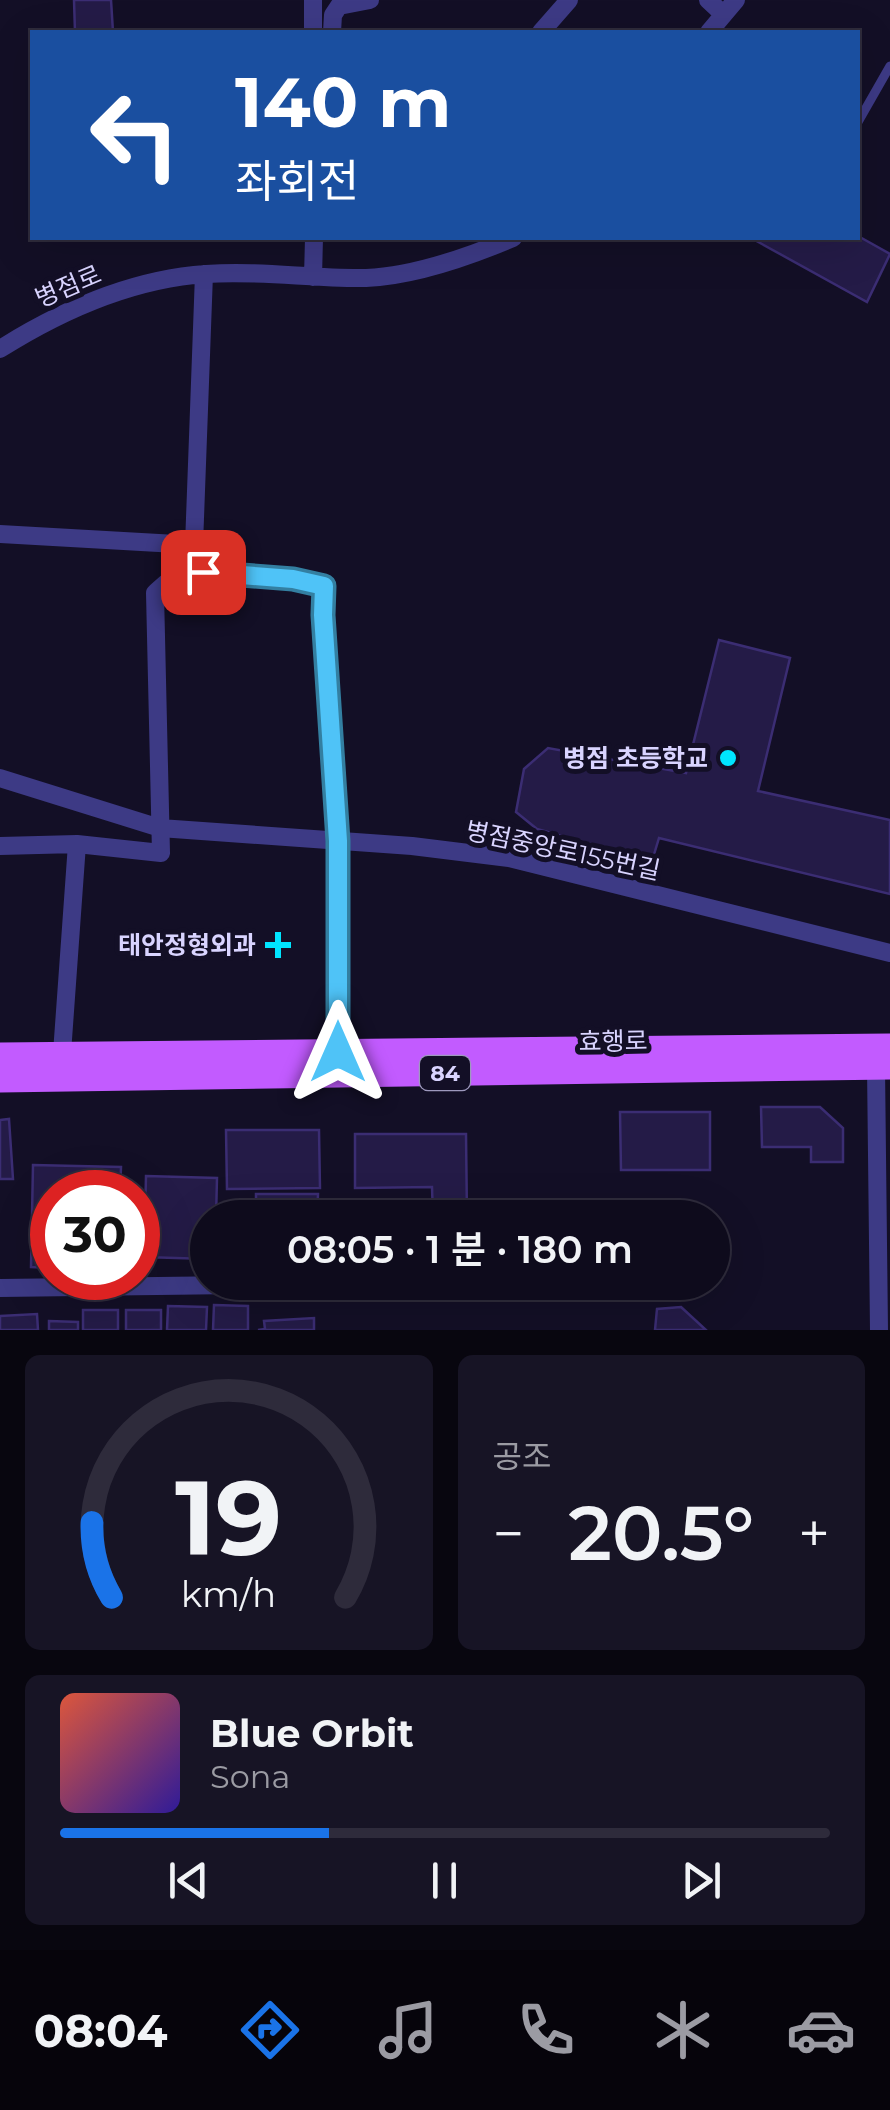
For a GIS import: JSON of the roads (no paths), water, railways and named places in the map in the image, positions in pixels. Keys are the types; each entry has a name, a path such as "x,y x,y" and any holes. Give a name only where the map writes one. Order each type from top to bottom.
{"main road":[{"name":"효행로","path":"0,1055 338,1063 886,1060"},
{"name":"효행로","path":"0,1080 338,1063"}],"street":[{"path":"313,0 313,30"},
{"path":"332,30 333,15 339,6 370,0"},
{"path":"544,30 569,0"},
{"path":"708,0 730,7 711,30"},
{"path":"313,277 314,240"},
{"path":"460,240 462,257"},
{"name":"병점로","path":"0,349 43,322 146,282 204,274 273,272 369,278 400,274 508,240"},
{"path":"0,534 194,545 204,274"},
{"path":"0,846 77,844 161,852 155,593 176,575 203,572 293,579 324,586 338,841 338,1063"},
{"name":"병점중앙로155번길","path":"0,778 160,828 509,858 890,954"},
{"path":"62,1054 77,844"},
{"path":"880,1330 886,1060"},
{"path":"0,1288 190,1286"}],"lane":[{"path":"860,118 890,66"}],"place":[{"name":"병점 초등학교","path":"728,758"},
{"name":"태안정형외과","path":"278,945"}]}
